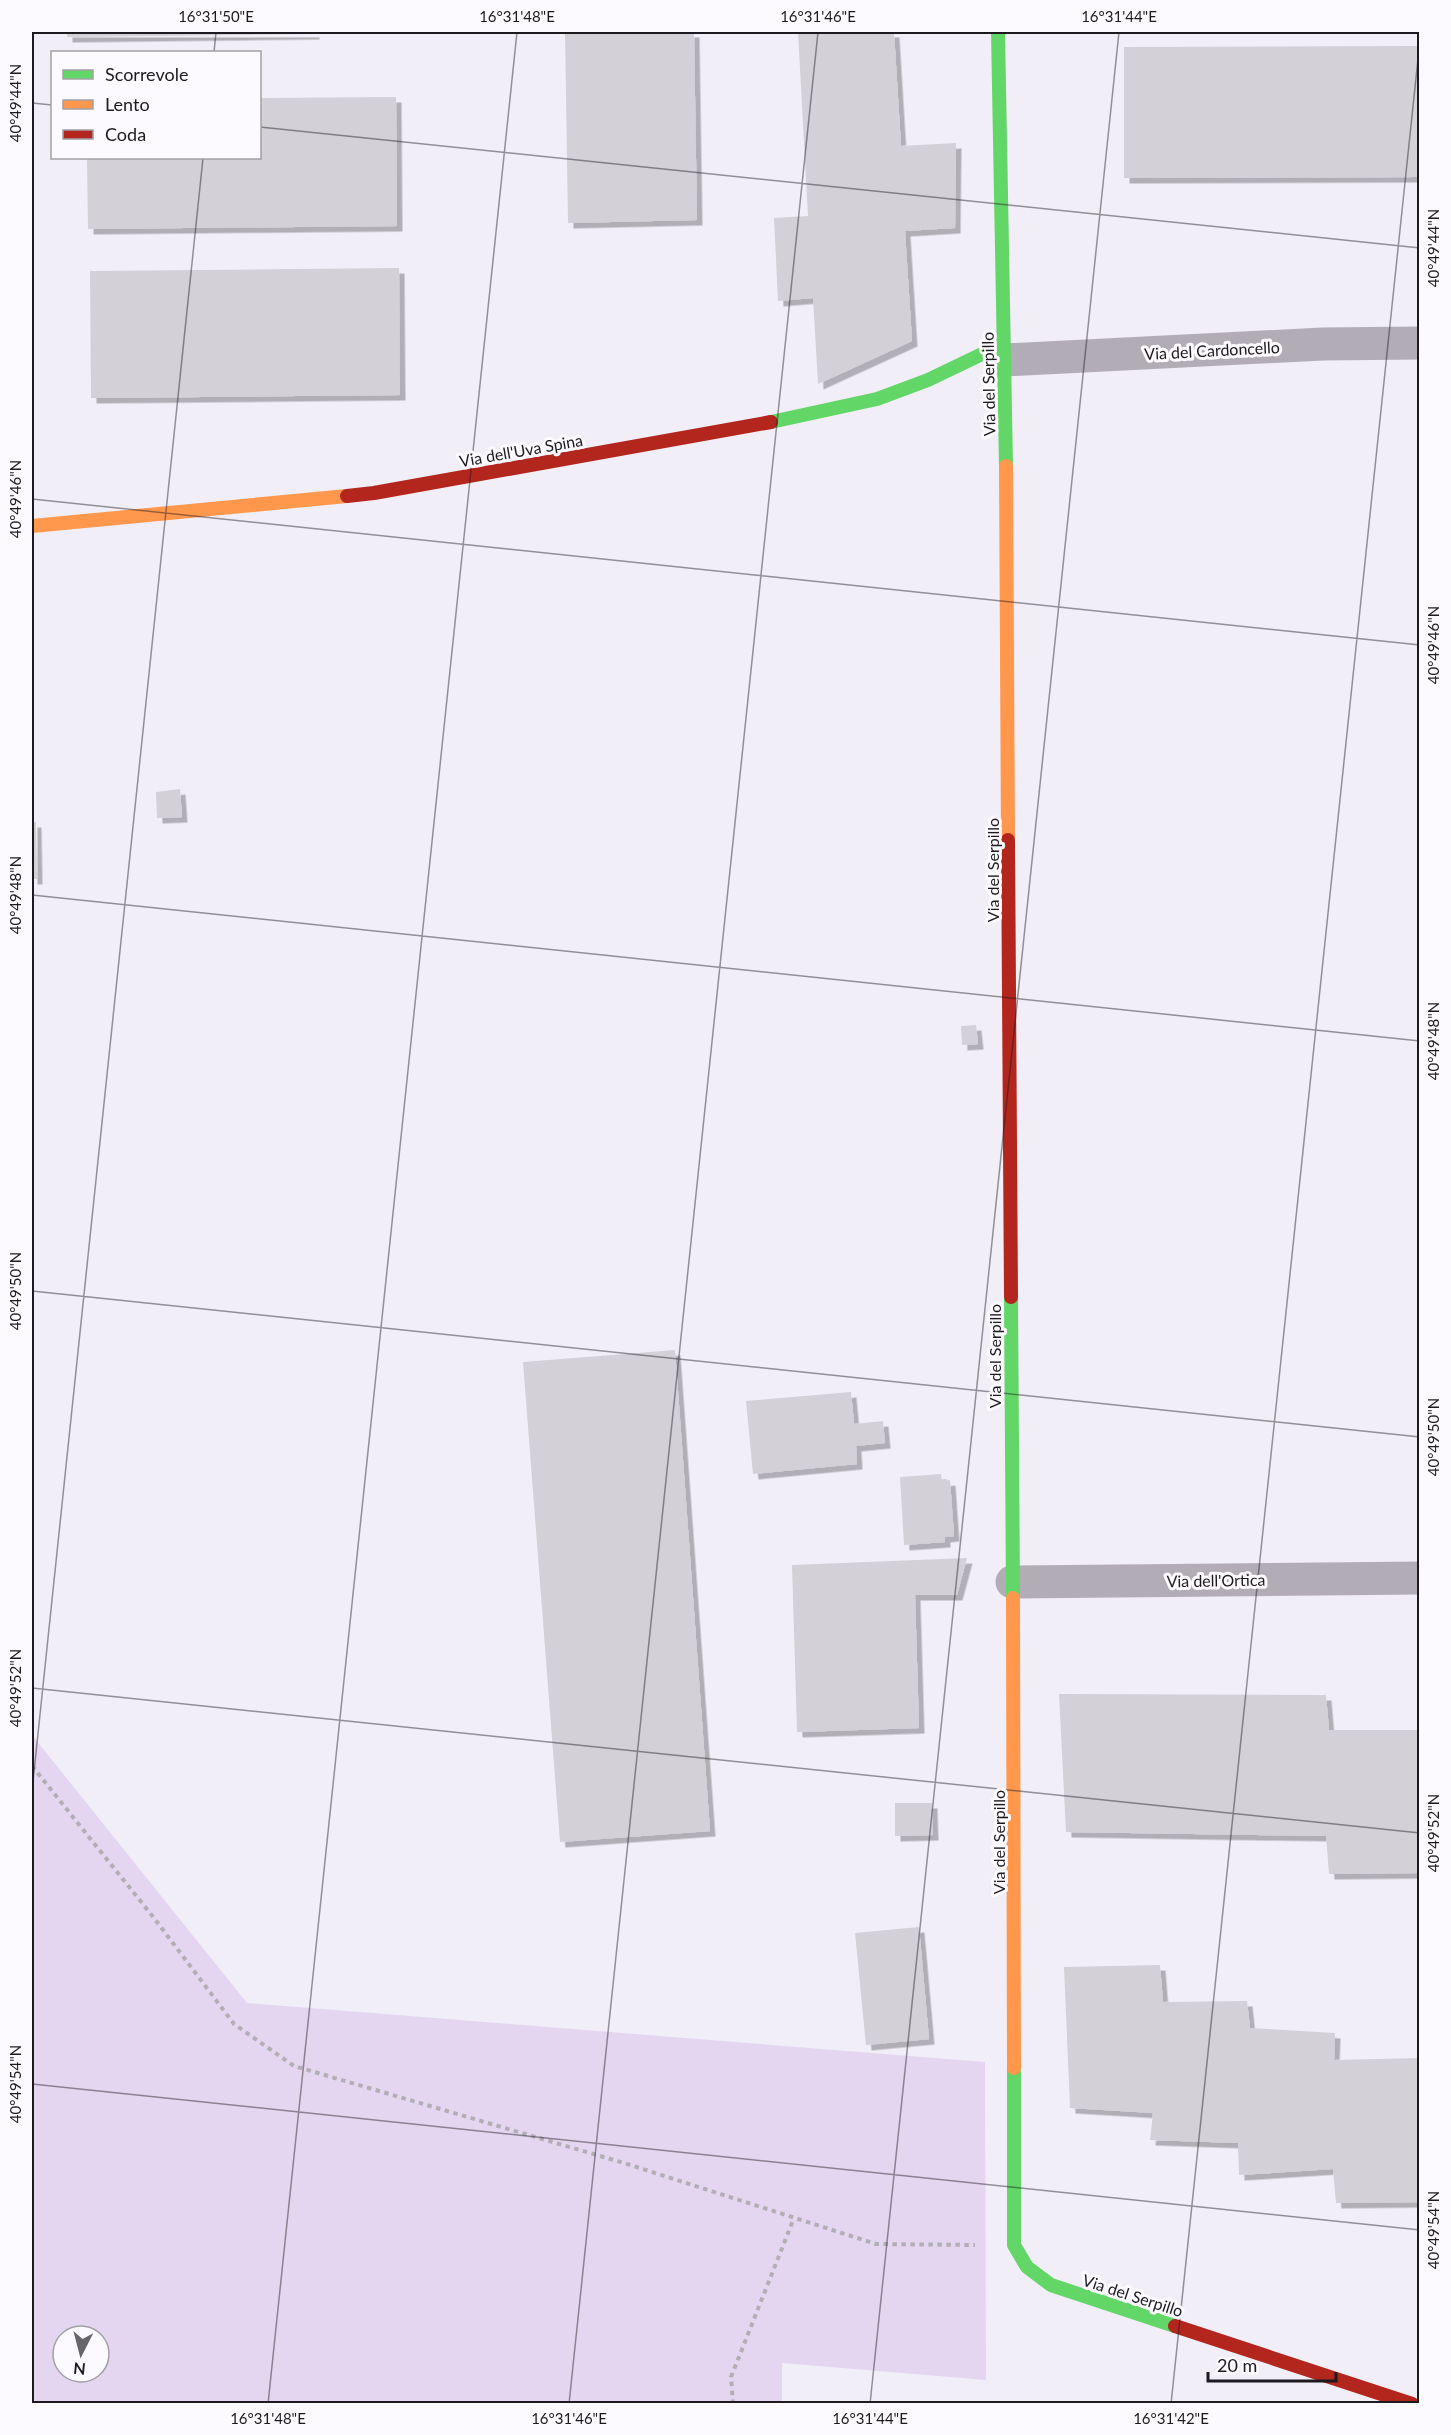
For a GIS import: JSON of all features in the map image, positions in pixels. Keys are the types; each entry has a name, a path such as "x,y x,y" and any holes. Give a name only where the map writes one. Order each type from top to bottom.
{"street":[{"name":"Via del Serpillo","path":"998,32 1004,352 1014,2245 1027,2267 1052,2285 1412,2403"},
{"name":"Via del Cardoncello","path":"1004,352 1419,343"},
{"name":"Via dell'Uva Spina","path":"32,526 374,493 804,416 877,399 1004,352"},
{"name":"Via dell'Ortica","path":"1012,1582 1419,1578"}],"path":[{"path":"32,1766 154,1918 234,2024 294,2066 624,2163 876,2244 1014,2245"},
{"path":"733,2403 731,2377 794,2218"}],"shaded area":[{"path":"32,1735 247,2003 985,2062 986,2380 782,2363 782,2403 32,2403"}],"building":[{"path":"67,32 314,32 314,34 67,37"},
{"path":"565,32 694,32 697,220 568,223"},
{"path":"798,32 894,32 901,146 956,143 955,228 905,231 912,341 818,384 813,298 778,301 774,218 808,216"},
{"path":"1420,46 1420,177 1124,178 1124,47"},
{"path":"396,97 397,226 88,229 87,159 261,159 261,98"},
{"path":"399,268 400,395 91,398 90,271"},
{"path":"180,789 182,817 157,818 156,792"},
{"path":"32,822 36,822 37,879 32,879"},
{"path":"976,1025 978,1044 962,1045 961,1026"},
{"path":"675,1350 710,1831 560,1842 523,1362"},
{"path":"851,1392 854,1424 883,1421 885,1443 856,1446 857,1464 753,1474 746,1401"},
{"path":"941,1474 942,1481 950,1480 954,1536 945,1537 945,1542 904,1545 900,1477"},
{"path":"967,1558 957,1595 915,1595 919,1728 797,1732 792,1565"},
{"path":"1059,1694 1326,1695 1329,1730 1420,1730 1420,1873 1329,1874 1326,1836 1066,1832"},
{"path":"895,1803 932,1803 933,1835 895,1836"},
{"path":"919,1927 929,2039 866,2045 855,1933"},
{"path":"1160,1965 1163,2002 1247,2001 1250,2028 1335,2033 1334,2060 1420,2058 1420,2202 1336,2203 1333,2169 1239,2175 1238,2143 1150,2140 1153,2113 1070,2108 1064,1967"}],"traffic: fast":[{"path":"998,32 1006,466"},
{"path":"771,422 877,399 928,380 1003,344"},
{"path":"1011,1297 1013,1598"},
{"path":"1014,2068 1014,2245 1027,2267 1051,2285 1175,2326"}],"traffic: slow":[{"path":"1006,466 1008,840"},
{"path":"32,526 347,496"},
{"path":"1013,1598 1014,2068"}],"traffic: jam":[{"path":"347,496 771,422"},
{"path":"1008,840 1011,1297"},
{"path":"1175,2326 1412,2404"}]}
